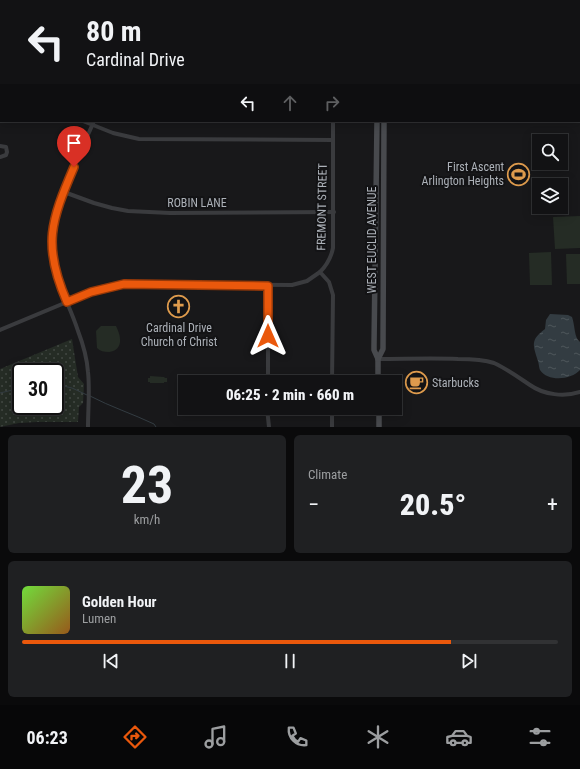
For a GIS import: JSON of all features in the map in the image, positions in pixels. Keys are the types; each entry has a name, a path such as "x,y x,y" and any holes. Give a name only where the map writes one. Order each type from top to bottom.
{"main road":[{"name":"WEST EUCLID AVENUE","path":"377,122 374,350 378,359 378,375"},
{"name":"WEST EUCLID AVENUE","path":"378,359 383,349 382,252 384,122"},
{"path":"379,415 379,427"}],"street":[{"name":"FREMONT STREET","path":"320,272 331,257 333,248 333,122"},
{"path":"88,427 88,372 84,350 78,329 56,273 51,244 53,223 59,203 93,123 122,136 148,140 333,140"},
{"path":"0,146 4,146 8,152 6,155 0,157"},
{"name":"ROBIN LANE","path":"64,192 100,205 128,211 170,213 334,212"},
{"path":"0,330 91,292 124,284 292,285 307,281 320,272 329,282 333,295 332,375"},
{"path":"268,286 268,375"},
{"path":"378,359 434,358 484,360 504,368 531,386 547,392 558,395 580,392"},
{"path":"268,415 269,427"},
{"path":"332,415 332,427"}],"shaded area":[{"path":"580,216 580,248 555,249 553,217"},
{"path":"551,252 552,285 530,285 529,253"},
{"path":"566,254 580,254 580,284 567,284"},
{"path":"101,326 116,326 120,342 119,346 114,351 105,352 97,348 96,331"},
{"path":"72,339 78,377 84,384 83,403 79,407 78,422 19,423 0,427 0,369 12,364 12,415 64,415 64,363 14,363"},
{"path":"150,376 167,378 167,382 150,383 148,382 148,378 150,378"}],"water":[{"path":"550,314 568,315 572,317 576,334 580,342 580,370 565,378 554,378 544,374 540,369 534,347 535,340 537,336 545,329 546,320"}],"waterway":[{"path":"64,386 87,395"},
{"path":"0,393 12,390"},
{"path":"90,396 154,424 156,427"}],"place":[{"name":"First Ascent Arlington Heights","path":"519,174"},
{"name":"Cardinal Drive Church of Christ","path":"179,307"},
{"name":"Starbucks","path":"417,383"}],"route":[{"path":"74,167 59,203 53,223 51,244 58,281 67,302 103,288 124,284 268,286 268,336"}]}
